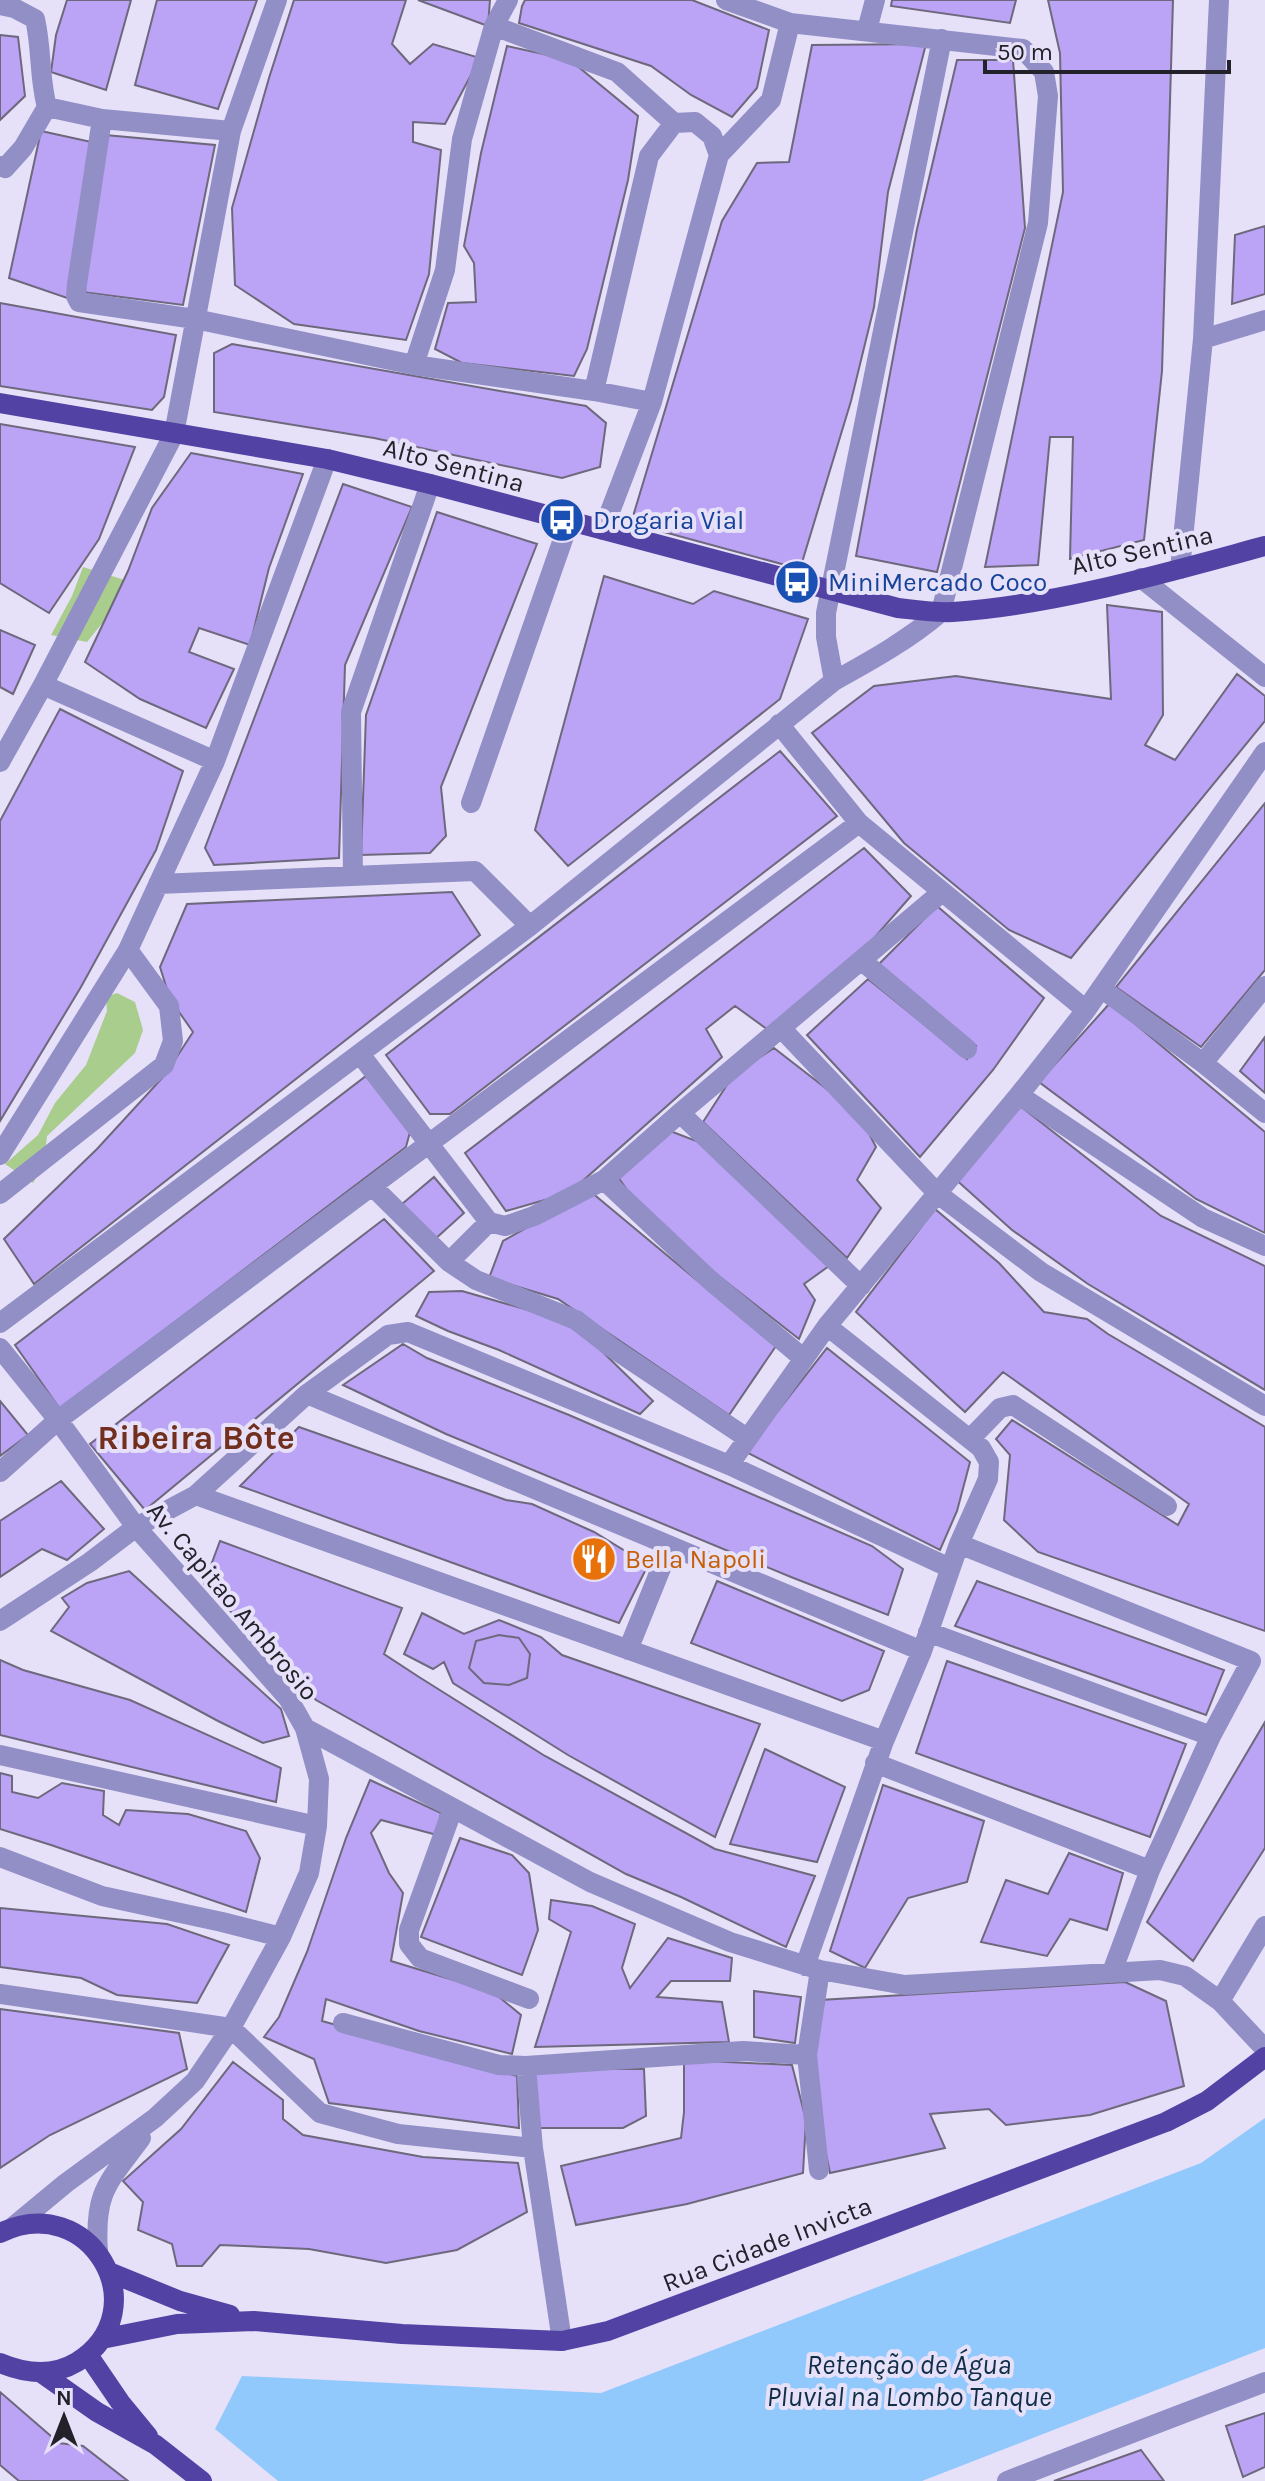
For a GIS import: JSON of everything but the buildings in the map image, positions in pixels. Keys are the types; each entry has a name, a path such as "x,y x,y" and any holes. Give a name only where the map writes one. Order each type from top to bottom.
{"main road":[{"name":"Alto Sentina","path":"0,403 327,459 898,608 941,612 1044,599 1180,569 1265,546"},
{"name":"Rua Cidade Invicta","path":"102,2339 177,2324 254,2321 402,2334 562,2341 608,2331 1166,2122 1207,2101 1265,2057"},
{"path":"0,2363 18,2371 43,2374 67,2368 88,2355 102,2339 111,2318 114,2295 109,2272 98,2252 81,2236 60,2225 37,2222 7,2229"},
{"name":"Rua Cidade Invicta","path":"109,2272 180,2301 254,2321"},
{"path":"88,2355 120,2402 156,2445"},
{"path":"43,2374 97,2412 156,2445 202,2481"}],"street":[{"path":"0,762 174,434 231,131 277,0"},
{"path":"414,365 445,270 462,139 494,26 508,0"},
{"path":"0,1323 530,926 834,681 888,652 941,612 1038,223 1048,96 1044,72 1023,49 790,23 726,0"},
{"path":"867,30 875,0"},
{"path":"1180,569 1203,339 1219,0"},
{"path":"0,5 14,8 35,19 41,44 42,90 47,107 23,148 5,168 0,166"},
{"path":"603,530 652,402 719,155 771,100 790,23"},
{"path":"494,26 617,72 674,123 695,122 712,136 719,155"},
{"path":"834,681 826,637 826,613 942,39"},
{"path":"47,107 102,119 231,131"},
{"path":"102,119 76,296 79,302 195,319 414,365 652,402"},
{"path":"594,391 649,156 674,123"},
{"path":"1203,339 1265,320"},
{"path":"0,1155 128,950 215,761 327,459"},
{"path":"353,876 351,712 430,484"},
{"path":"471,803 569,522"},
{"path":"1141,578 1265,677"},
{"path":"43,685 215,761"},
{"path":"779,724 859,823 1086,1010"},
{"path":"729,1465 827,1326 1086,1010 1265,752"},
{"path":"0,1472 58,1420 859,823"},
{"path":"158,884 475,871 530,926"},
{"path":"360,1054 489,1222 505,1226 534,1216 604,1180 942,892"},
{"path":"0,1194 164,1065 173,1041 169,1006 128,950"},
{"path":"861,960 967,1049"},
{"path":"1203,1063 1265,986"},
{"path":"1101,988 1265,1113"},
{"path":"781,1028 938,1194 1041,1272 1265,1406"},
{"path":"1019,1095 1203,1218 1265,1246"},
{"path":"680,1113 861,1286"},
{"path":"604,1180 711,1281 803,1358"},
{"path":"372,1186 449,1262 476,1280 576,1320 747,1438"},
{"path":"449,1262 489,1222"},
{"path":"819,2170 807,2055 813,1968 875,1763 925,1642 959,1544 988,1479 989,1462 981,1448 827,1326"},
{"path":"0,1621 90,1562 136,1527 196,1495 307,1394 388,1335 408,1332 729,1465 950,1568"},
{"name":"Av. Capitao Ambrosio","path":"0,1348 58,1420 136,1527 288,1698 305,1728 319,1779 317,1826 309,1873 281,1937 231,2028 195,2081 155,2118 7,2229"},
{"path":"307,1394 670,1546 925,1642 1211,1736"},
{"path":"970,1439 1000,1408 1013,1405 1167,1506"},
{"path":"196,1495 884,1741"},
{"path":"959,1544 1258,1655 1211,1736 1150,1870 1112,1972"},
{"path":"628,1650 670,1546"},
{"path":"305,1728 590,1882 730,1942 813,1968 905,1985 1160,1970 1185,1976 1220,2001 1265,2049"},
{"path":"0,1755 317,1826"},
{"path":"875,1763 1150,1870"},
{"path":"453,1808 409,1930 409,1944 420,1958 529,1999"},
{"path":"0,1857 102,1896 281,1937"},
{"path":"1220,2001 1265,1926"},
{"path":"0,1994 231,2028 320,2113 398,2134 533,2148"},
{"path":"343,2023 499,2065 526,2066 743,2051 807,2055"},
{"path":"526,2066 533,2148 562,2341"},
{"name":"Av. Capitao Ambrosio","path":"98,2252 96,2222 105,2186 155,2118"},
{"path":"1007,2481 1265,2382"}],"green space":[{"path":"83,567 128,581 112,611 87,642 51,635 72,596"},
{"path":"117,993 135,1002 143,1030 135,1053 47,1136 44,1163 33,1183 5,1164 38,1135 55,1103 86,1065 107,1011 106,997"}],"water":[{"name":"Retenção de Água Pluvial na Lombo Tanque","path":"1265,2118 1265,2348 922,2481 278,2481 215,2429 242,2376 601,2393 1201,2163"}],"place":[{"name":"Drogaria Vial","path":"562,520"},
{"name":"MiniMercado Coco","path":"797,582"},
{"name":"Bella Napoli","path":"594,1559"}],"district":[{"name":"Ribeira Bôte","path":"196,1437"}]}
